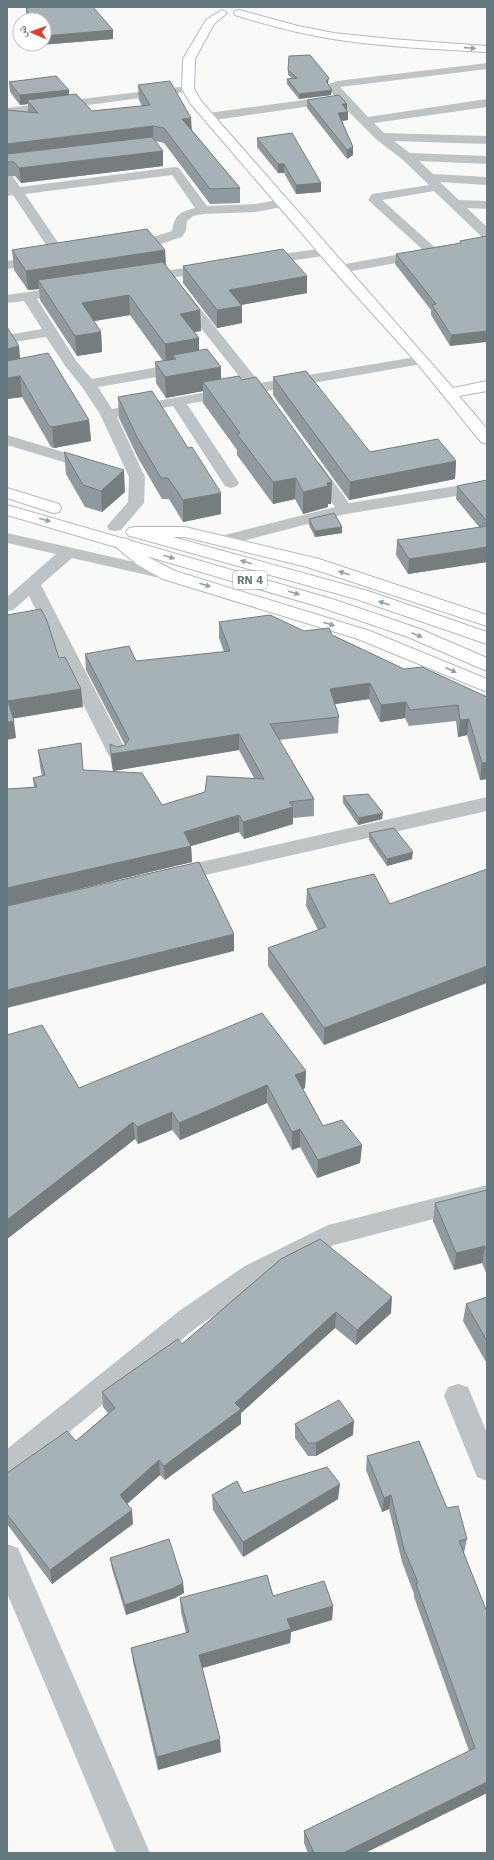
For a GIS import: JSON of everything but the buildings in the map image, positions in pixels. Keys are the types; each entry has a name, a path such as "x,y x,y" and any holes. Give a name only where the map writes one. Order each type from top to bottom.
{"main road":[{"path":"239,13 248,11 250,7 298,21 341,30 400,36 487,39"},
{"path":"487,49 370,41 334,36 298,29 239,13 218,10 189,60 188,89 196,103 325,252 422,360 487,439"},
{"path":"449,393 487,386"},
{"name":"RN 4","path":"7,493 365,615 414,633 487,665"},
{"name":"RN 4","path":"7,510 124,534 362,595 487,638"},
{"path":"124,534 185,532 223,540 313,563 487,621"},
{"path":"124,534 148,565 169,574 364,635 430,661 487,686"}],"street":[{"path":"484,239 456,204 407,157 381,137 342,98 333,86 487,66"},
{"path":"7,112 188,89"},
{"path":"208,117 342,98"},
{"path":"365,121 487,103"},
{"path":"381,137 487,140"},
{"path":"407,157 487,160"},
{"path":"12,192 172,166 203,210"},
{"path":"7,176 12,192 61,257"},
{"path":"433,252 374,200 377,197 434,183 487,181"},
{"path":"116,248 148,243 171,236 179,231 182,218 186,214 203,210 256,208 282,203"},
{"path":"456,204 487,205"},
{"path":"340,269 448,249"},
{"path":"246,264 325,252"},
{"path":"7,265 77,254"},
{"path":"128,281 230,266"},
{"path":"167,275 232,359 258,388 272,407"},
{"path":"8,298 82,288"},
{"path":"28,296 49,332 64,366 88,384 108,414 137,477 136,503 124,534"},
{"path":"7,339 49,332"},
{"path":"216,361 232,359"},
{"path":"108,414 422,360"},
{"path":"88,384 201,364"},
{"path":"177,401 231,483"},
{"path":"7,440 77,462 137,477"},
{"path":"304,452 345,509"},
{"path":"223,540 345,509 487,486"},
{"path":"7,538 169,574"},
{"path":"7,605 69,552"},
{"path":"32,584 118,756"},
{"path":"154,880 487,804"},
{"path":"7,1466 188,1319 254,1274 328,1236 487,1195"},
{"path":"458,1396 487,1468"},
{"path":"7,1558 133,1853"}]}
